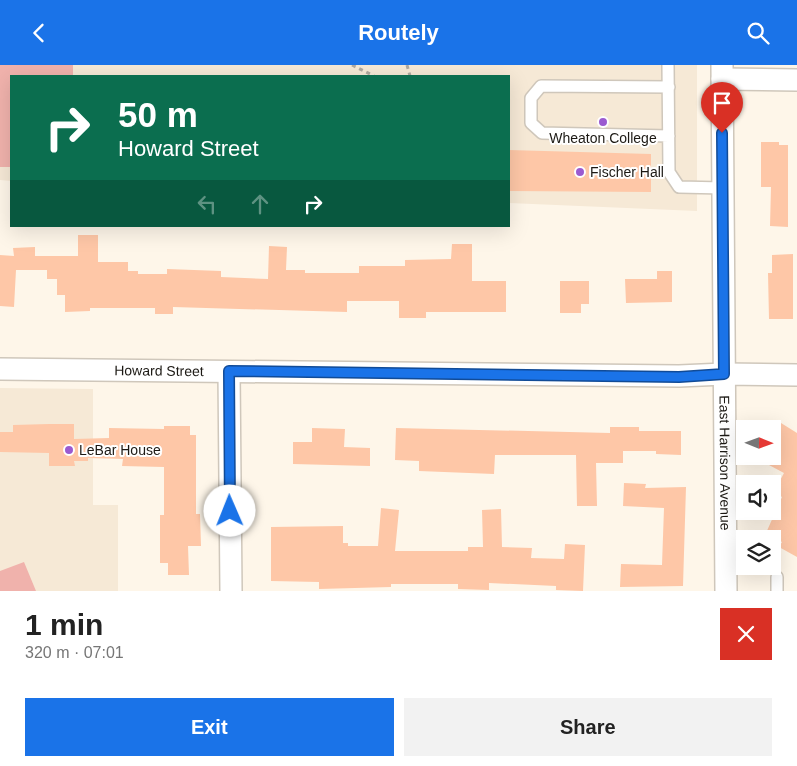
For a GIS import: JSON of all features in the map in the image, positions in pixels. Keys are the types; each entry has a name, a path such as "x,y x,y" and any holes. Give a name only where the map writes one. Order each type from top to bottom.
{"street":[{"path":"722,72 797,80"},
{"name":"East Harrison Avenue","path":"722,72 726,591"},
{"name":"Howard Street","path":"0,369 679,377 724,374 797,375"},
{"path":"229,371 231,591"}],"lane":[{"path":"668,65 669,172 679,187 722,188"},
{"path":"669,87 541,86 531,98 531,123 542,133 669,136"},
{"path":"777,577 777,591"}],"path":[{"path":"352,65 372,75"}],"shaded area":[{"name":"Wheaton College","path":"0,65 697,65 697,211 510,203 510,75 10,75 10,181 0,180"},
{"path":"0,65 73,65 73,75 10,75 10,167 0,167"},
{"path":"0,388 93,389 93,505 118,505 118,591 0,591"},
{"path":"24,562 36,591 0,591 0,571"}],"building":[{"path":"761,142 779,142 779,145 788,145 788,227 770,226 771,187 761,187"},
{"name":"Fischer Hall","path":"510,150 651,154 651,192 510,191"},
{"path":"78,235 98,235 98,262 128,262 128,271 138,271 138,274 167,274 167,269 221,271 221,277 268,279 269,246 287,247 286,270 305,270 305,273 359,273 359,266 405,266 405,260 451,259 452,244 472,244 472,281 506,281 506,312 426,312 426,318 399,318 399,301 347,301 347,312 173,307 173,314 155,314 155,308 90,308 90,311 65,312 65,295 57,295 57,279 47,279 47,270 16,270 14,307 0,306 0,255 14,256 13,248 35,247 35,256 78,256"},
{"path":"793,254 793,319 769,319 768,273 772,273 772,255"},
{"path":"657,271 672,271 672,302 626,303 625,279 657,279"},
{"path":"560,281 589,281 589,304 581,304 581,313 560,313"},
{"path":"781,423 797,433 797,557 781,548 781,530 767,530 772,520 781,520 781,479 784,473 769,465 781,465"},
{"path":"74,424 74,439 109,438 109,428 164,429 164,426 190,426 190,435 196,435 196,514 200,514 201,546 188,546 189,575 168,575 168,563 160,563 160,515 164,515 164,467 122,466 123,459 88,458 88,461 74,461 75,466 49,466 49,453 0,452 0,432 13,432 13,425"},
{"path":"610,427 639,427 639,431 681,431 681,455 656,454 656,451 623,451 623,463 596,463 597,506 577,506 576,455 495,455 494,474 419,471 419,461 395,460 396,428 610,433"},
{"path":"312,428 345,429 344,447 370,448 370,466 293,464 293,442 312,442"},
{"path":"624,483 646,484 645,488 686,487 683,586 620,587 621,564 662,565 664,508 623,506"},
{"path":"381,508 399,510 395,551 468,551 468,547 483,547 482,510 501,509 502,547 532,548 531,558 564,559 565,544 585,545 583,591 556,590 556,586 489,583 489,590 458,589 458,584 391,584 391,587 319,589 319,582 271,581 271,527 343,526 343,543 348,543 348,546 378,546"}],"place":[{"name":"Wheaton College","path":"603,122"},
{"name":"Fischer Hall","path":"580,172"},
{"name":"LeBar House","path":"69,450"}],"route":[{"path":"230,511 229,371 679,377 724,374 722,133"}]}
